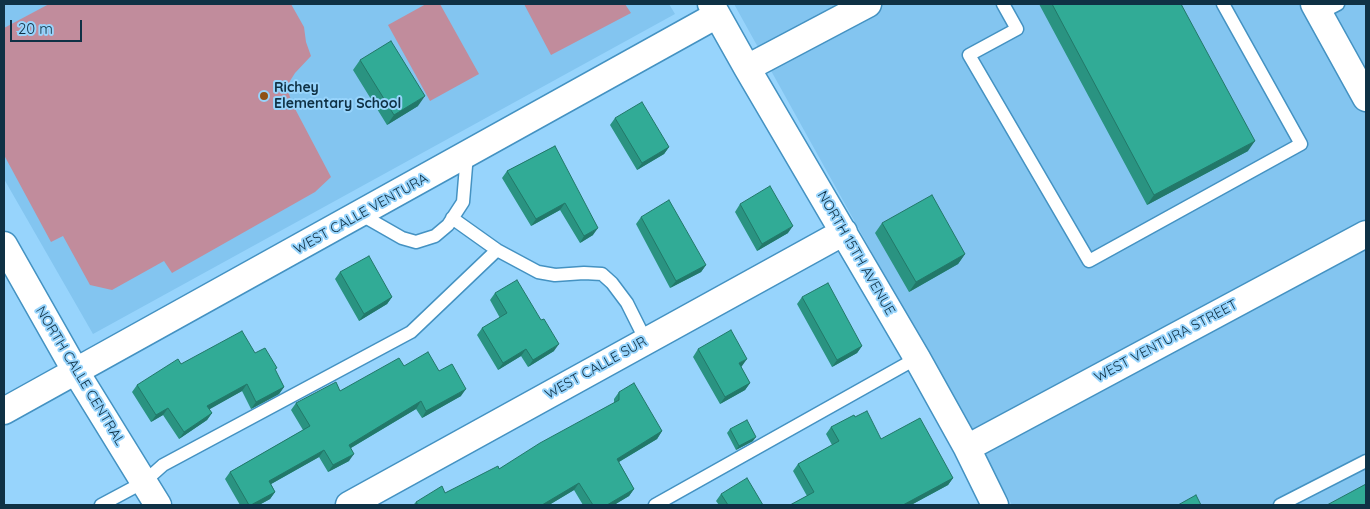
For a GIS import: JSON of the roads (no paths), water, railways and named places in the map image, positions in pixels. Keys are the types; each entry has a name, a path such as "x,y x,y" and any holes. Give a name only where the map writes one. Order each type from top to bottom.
{"street":[{"path":"747,68 868,4"},
{"path":"1324,7 1366,98"},
{"name":"NORTH 15TH AVENUE","path":"714,9 967,448 995,505"},
{"name":"WEST CALLE VENTURA","path":"4,411 467,154 714,9"},
{"name":"WEST CALLE SUR","path":"350,505 844,232"},
{"name":"WEST VENTURA STREET","path":"967,448 1366,234"},
{"name":"NORTH CALLE CENTRAL","path":"4,245 76,372 158,505"}],"lane":[{"path":"1003,4 1018,30 969,55 1089,261 1302,144 1223,4"},
{"path":"360,214 402,238 416,242 435,236 448,225 462,202 467,154"},
{"path":"452,218 497,250 538,272 555,275 602,274 612,283 627,303 646,341"},
{"path":"101,505 144,482 163,465 411,332 497,250"},
{"path":"655,505 916,358"},
{"path":"1280,505 1366,460"}],"place":[{"name":"Richey Elementary School","path":"264,96"}]}
